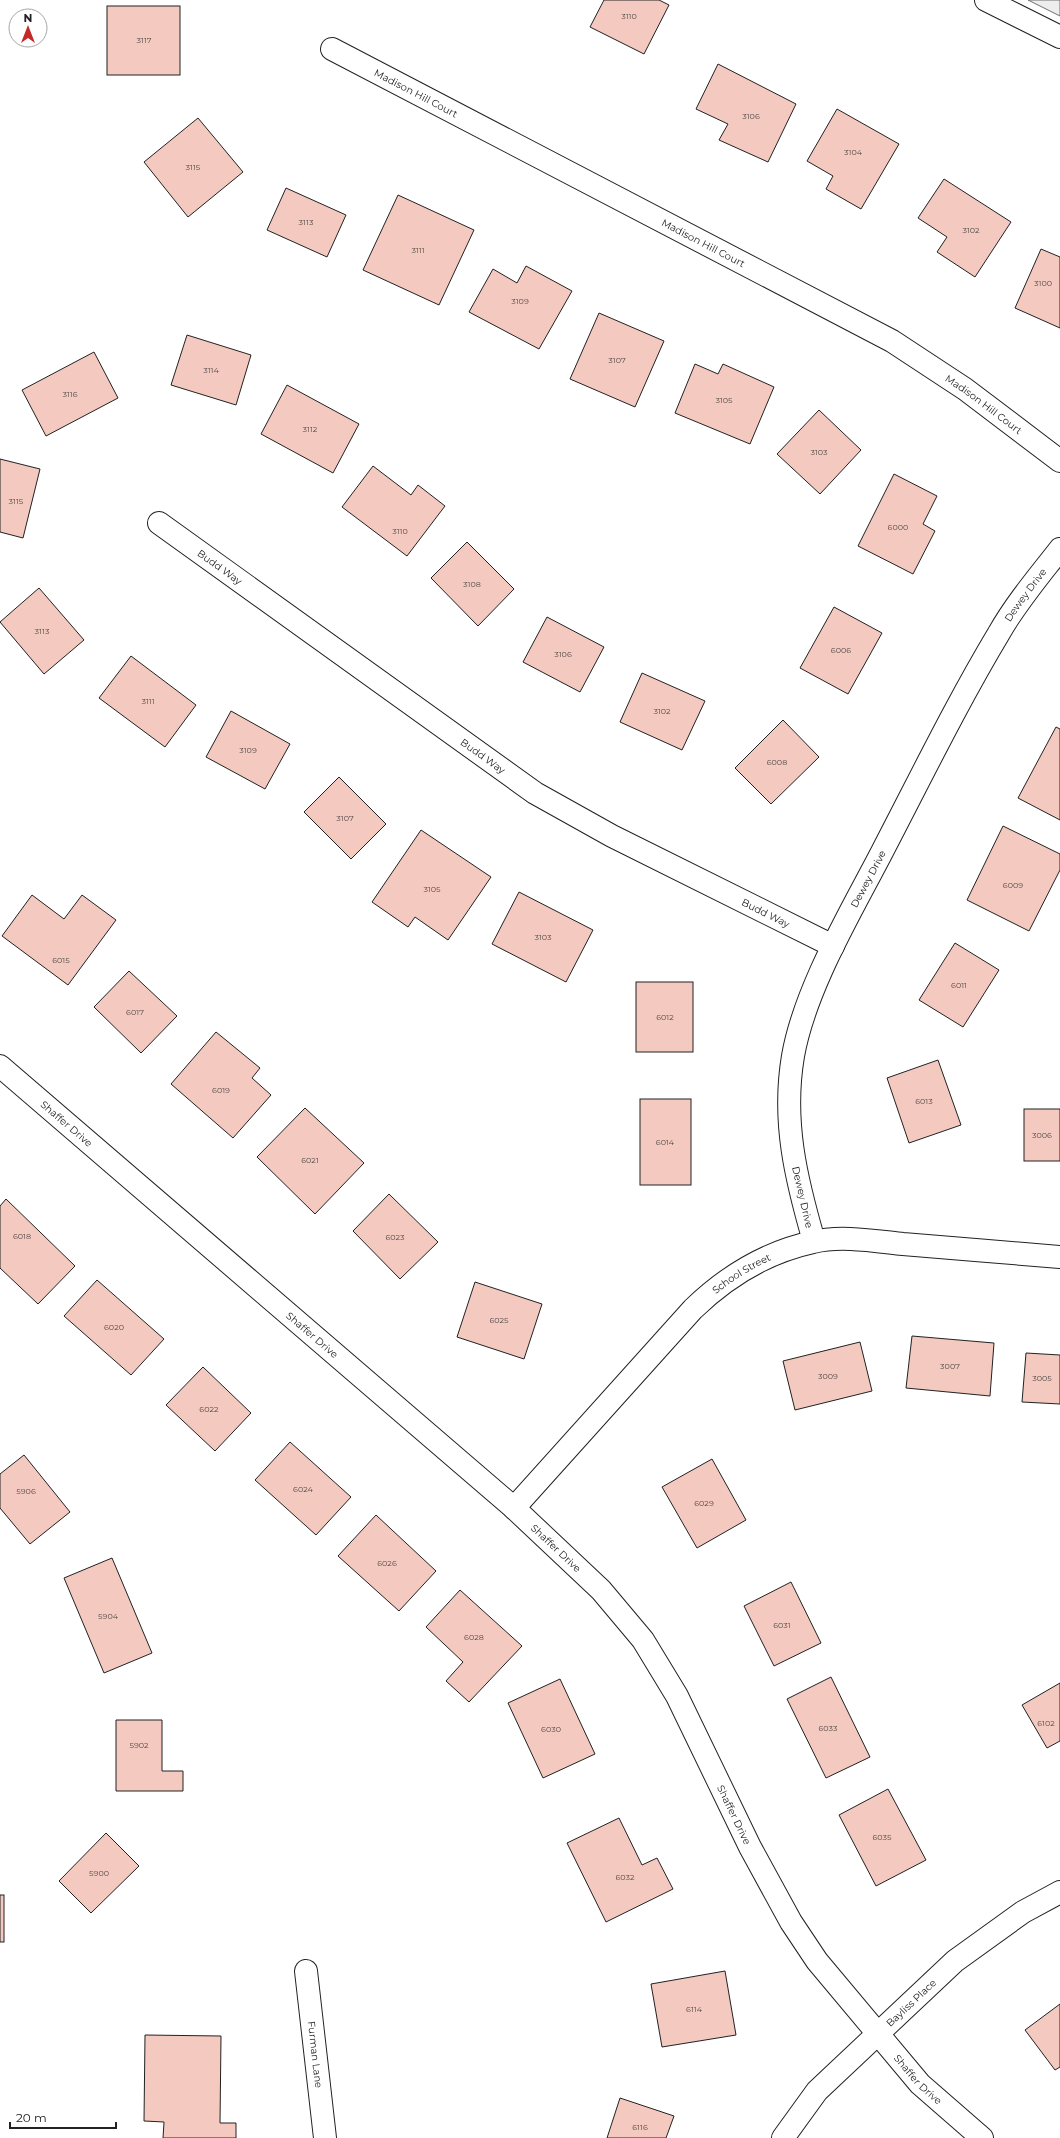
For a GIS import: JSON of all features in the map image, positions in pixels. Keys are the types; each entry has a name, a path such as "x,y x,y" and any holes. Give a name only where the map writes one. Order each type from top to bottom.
{"street":[{"path":"986,0 1060,38"},
{"name":"Madison Hill Court","path":"332,49 892,341 965,390 1060,461"},
{"name":"Budd Way","path":"159,524 536,793 612,836 833,946"},
{"name":"Dewey Drive","path":"814,1241 789,1135 789,1092 793,1056 803,1018 833,946 934,751 999,632 1060,549"},
{"name":"Shaffer Drive","path":"0,1066 514,1508 601,1590 643,1640 677,1696 750,1847 791,1922 817,1961 920,2084 982,2138"},
{"name":"School Street","path":"514,1508 687,1314 710,1292 745,1268 774,1254 814,1241 853,1240 1060,1257"},
{"name":"Bayliss Place","path":"783,2138 817,2091 955,1961 1023,1912 1060,1892"},
{"name":"Furman Lane","path":"306,1972 325,2138"}],"shaded area":[{"path":"1028,0 1060,0 1060,16"}],"building":[{"path":"604,0 659,0 669,5 644,54 590,27"},
{"path":"107,6 180,6 180,75 107,75"},
{"path":"718,64 796,104 768,162 719,140 728,124 696,109"},
{"path":"837,109 899,144 861,209 826,189 833,176 807,161"},
{"path":"198,118 243,172 188,217 144,162"},
{"path":"944,179 1011,222 975,277 937,252 947,237 918,218"},
{"path":"286,188 346,215 327,257 267,230"},
{"path":"398,195 474,230 439,305 363,270"},
{"path":"1041,249 1060,257 1060,328 1015,308"},
{"path":"526,266 572,291 539,349 469,312 493,269 517,283"},
{"path":"599,313 664,341 635,407 570,379"},
{"path":"187,335 251,355 236,405 171,385"},
{"path":"94,352 118,398 46,436 22,390"},
{"path":"695,364 718,374 723,364 774,387 750,444 675,413"},
{"path":"287,385 359,424 333,473 261,434"},
{"path":"819,410 861,450 820,494 777,454"},
{"path":"0,459 40,469 23,538 0,532"},
{"path":"373,466 411,495 418,485 445,506 407,556 342,507"},
{"path":"894,474 937,496 923,524 935,531 913,574 858,546"},
{"path":"467,542 514,589 478,626 431,578"},
{"path":"39,588 84,640 44,674 0,622"},
{"path":"834,607 882,633 848,694 800,668"},
{"path":"547,617 604,647 580,692 523,662"},
{"path":"131,656 196,705 165,747 99,698"},
{"path":"642,673 705,701 682,750 620,722"},
{"path":"231,711 290,744 265,789 206,757"},
{"path":"783,720 819,757 771,804 735,768"},
{"path":"1056,727 1060,729 1060,820 1018,798"},
{"path":"339,777 386,824 351,859 304,812"},
{"path":"1003,826 1060,854 1060,870 1029,931 967,900"},
{"path":"421,830 491,877 448,940 415,917 408,927 372,902"},
{"path":"519,892 593,930 566,982 492,944"},
{"path":"32,895 64,919 82,895 116,920 68,985 2,936"},
{"path":"955,943 999,970 963,1027 919,1000"},
{"path":"129,971 177,1016 141,1053 94,1007"},
{"path":"636,982 693,982 693,1052 636,1052"},
{"path":"216,1032 260,1068 252,1078 271,1095 233,1138 171,1084"},
{"path":"938,1060 961,1125 909,1143 887,1078"},
{"path":"640,1099 691,1099 691,1185 640,1185"},
{"path":"305,1108 364,1163 315,1214 257,1157"},
{"path":"1024,1109 1060,1109 1060,1161 1024,1161"},
{"path":"389,1194 438,1242 400,1279 353,1231"},
{"path":"6,1199 75,1266 38,1304 0,1268 0,1206"},
{"path":"97,1280 164,1339 131,1375 64,1316"},
{"path":"475,1282 542,1304 524,1359 457,1337"},
{"path":"912,1336 994,1343 990,1396 906,1388"},
{"path":"860,1342 872,1391 795,1410 783,1361"},
{"path":"1026,1353 1060,1355 1060,1404 1022,1402"},
{"path":"203,1367 251,1413 215,1451 166,1405"},
{"path":"290,1442 351,1497 316,1535 255,1480"},
{"path":"24,1455 70,1512 30,1544 0,1508 0,1474"},
{"path":"712,1459 746,1520 697,1548 662,1487"},
{"path":"376,1515 436,1571 399,1611 338,1556"},
{"path":"112,1558 152,1653 104,1673 64,1578"},
{"path":"791,1582 821,1643 774,1666 744,1606"},
{"path":"460,1590 522,1646 469,1702 446,1681 463,1662 426,1627"},
{"path":"831,1677 870,1757 826,1778 787,1699"},
{"path":"560,1679 595,1754 543,1778 508,1703"},
{"path":"1060,1683 1060,1741 1047,1748 1022,1705"},
{"path":"116,1720 162,1720 162,1771 183,1771 183,1791 116,1791"},
{"path":"888,1789 926,1860 876,1886 839,1815"},
{"path":"619,1818 642,1865 657,1858 673,1889 606,1922 567,1843"},
{"path":"106,1833 139,1866 91,1913 59,1881"},
{"path":"0,1895 4,1895 4,1942 0,1942"},
{"path":"725,1971 736,2035 662,2047 651,1984"},
{"path":"1060,2004 1060,2067 1055,2070 1025,2030"},
{"path":"145,2035 221,2036 220,2123 236,2123 236,2138 163,2138 164,2122 144,2121"},
{"path":"620,2098 674,2116 666,2138 607,2138"}]}
